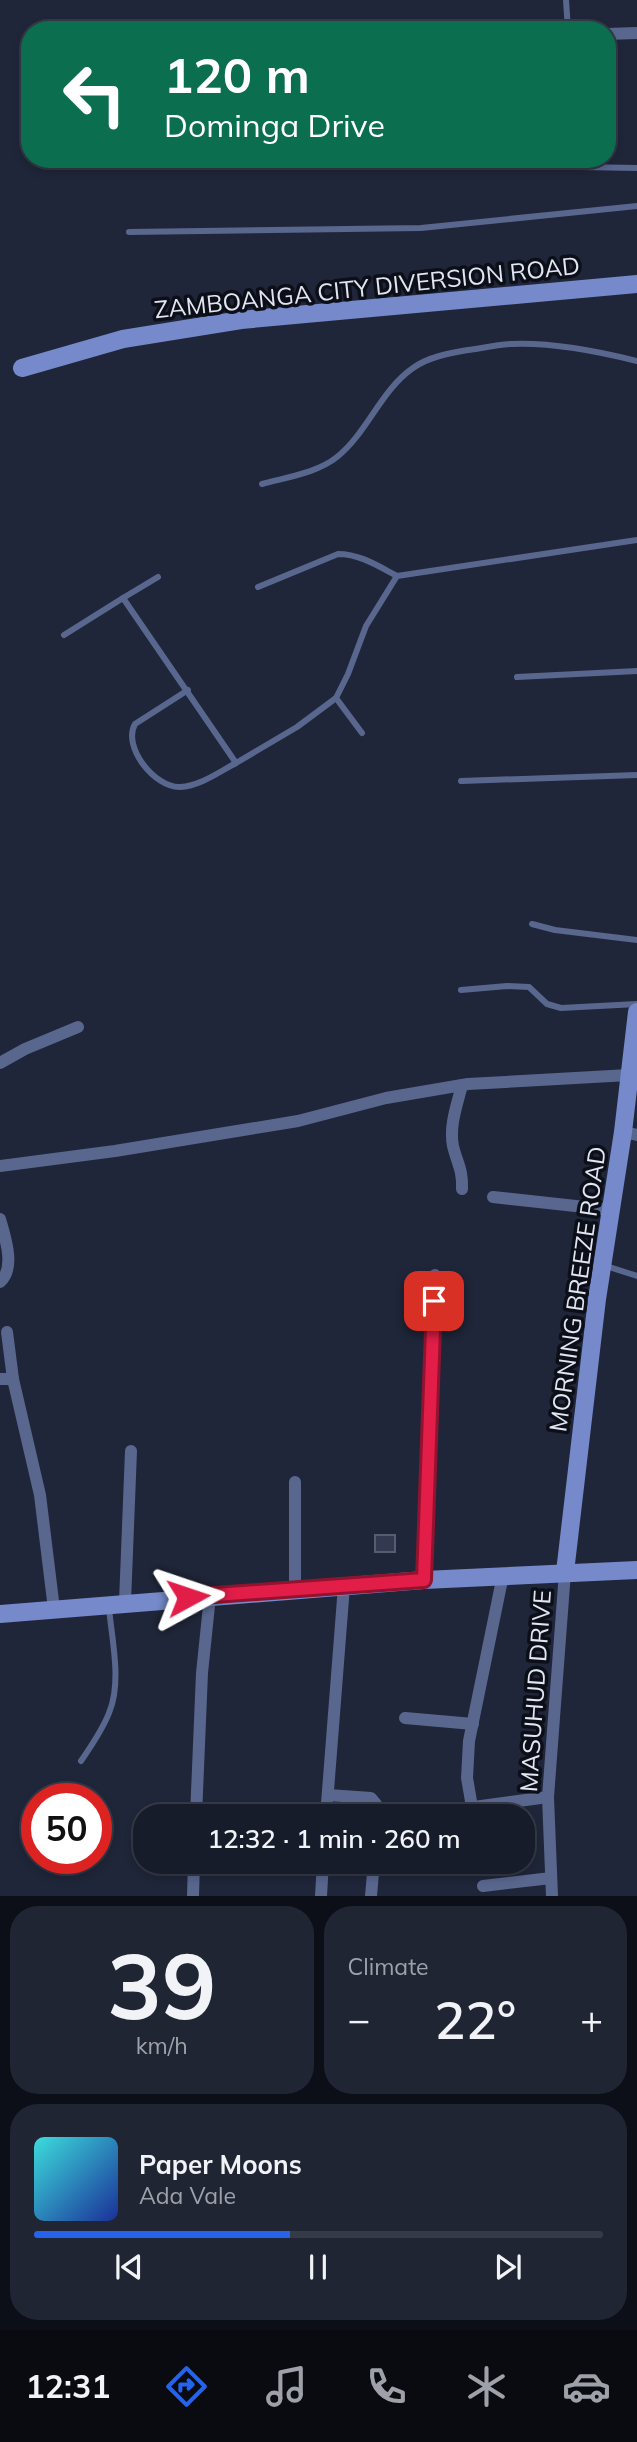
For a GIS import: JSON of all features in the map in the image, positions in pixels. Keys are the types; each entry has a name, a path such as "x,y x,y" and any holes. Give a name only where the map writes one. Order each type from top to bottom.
{"main road":[{"name":"ZAMBOANGA CITY DIVERSION ROAD","path":"22,368 123,340 241,320 637,284"},
{"name":"MORNING BREEZE ROAD","path":"565,1572 601,1265 630,1134 629,1075 637,1012"},
{"path":"0,1614 503,1574 637,1570"}],"street":[{"path":"616,34 637,33"},
{"path":"0,1063 25,1049 78,1027"},
{"path":"0,1166 115,1151 298,1121 386,1098 462,1085 629,1075"},
{"path":"462,1085 452,1134 453,1147 462,1169 462,1189"},
{"path":"493,1198 612,1210"},
{"path":"0,1219 8,1262 8,1273 0,1282"},
{"path":"424,1580 435,1275"},
{"path":"7,1332 7,1379 40,1494 54,1609"},
{"path":"117,1603 131,1451"},
{"path":"295,1482 295,1589"},
{"name":"MASUHUD DRIVE","path":"552,1896 548,1797 565,1572"},
{"path":"471,1804 467,1761 472,1724 503,1574"},
{"path":"327,1804 344,1586"},
{"path":"197,1804 202,1673 210,1596"},
{"path":"405,1718 472,1724"},
{"path":"328,1795 371,1798 376,1804"},
{"path":"495,1804 548,1797"},
{"path":"193,1896 194,1874"},
{"path":"321,1896 322,1874"},
{"path":"372,1896 373,1874"},
{"path":"483,1886 551,1878"}],"lane":[{"path":"566,0 567,21"},
{"path":"616,168 637,168"},
{"path":"129,232 421,228 637,206"},
{"path":"262,484 320,467 336,458 397,382 414,367 429,359 511,344 561,347 637,361"},
{"path":"258,587 338,554 364,559 397,576 637,540"},
{"path":"188,690 135,724 131,732 140,759 159,780 176,787 195,784 236,763 297,727 336,698 366,626 397,576"},
{"path":"64,635 158,578"},
{"path":"123,598 236,763"},
{"path":"517,677 637,671"},
{"path":"336,698 362,733"},
{"path":"460,781 637,775"},
{"path":"532,924 555,930 637,940"},
{"path":"461,990 506,986 529,988 547,1004 561,1008 637,1004"},
{"path":"601,1265 637,1276"},
{"path":"80,1762 101,1730 114,1696 117,1603"}],"building":[{"path":"375,1535 395,1535 395,1552 375,1552"}],"route":[{"path":"188,1597 424,1580 434,1301"}]}
